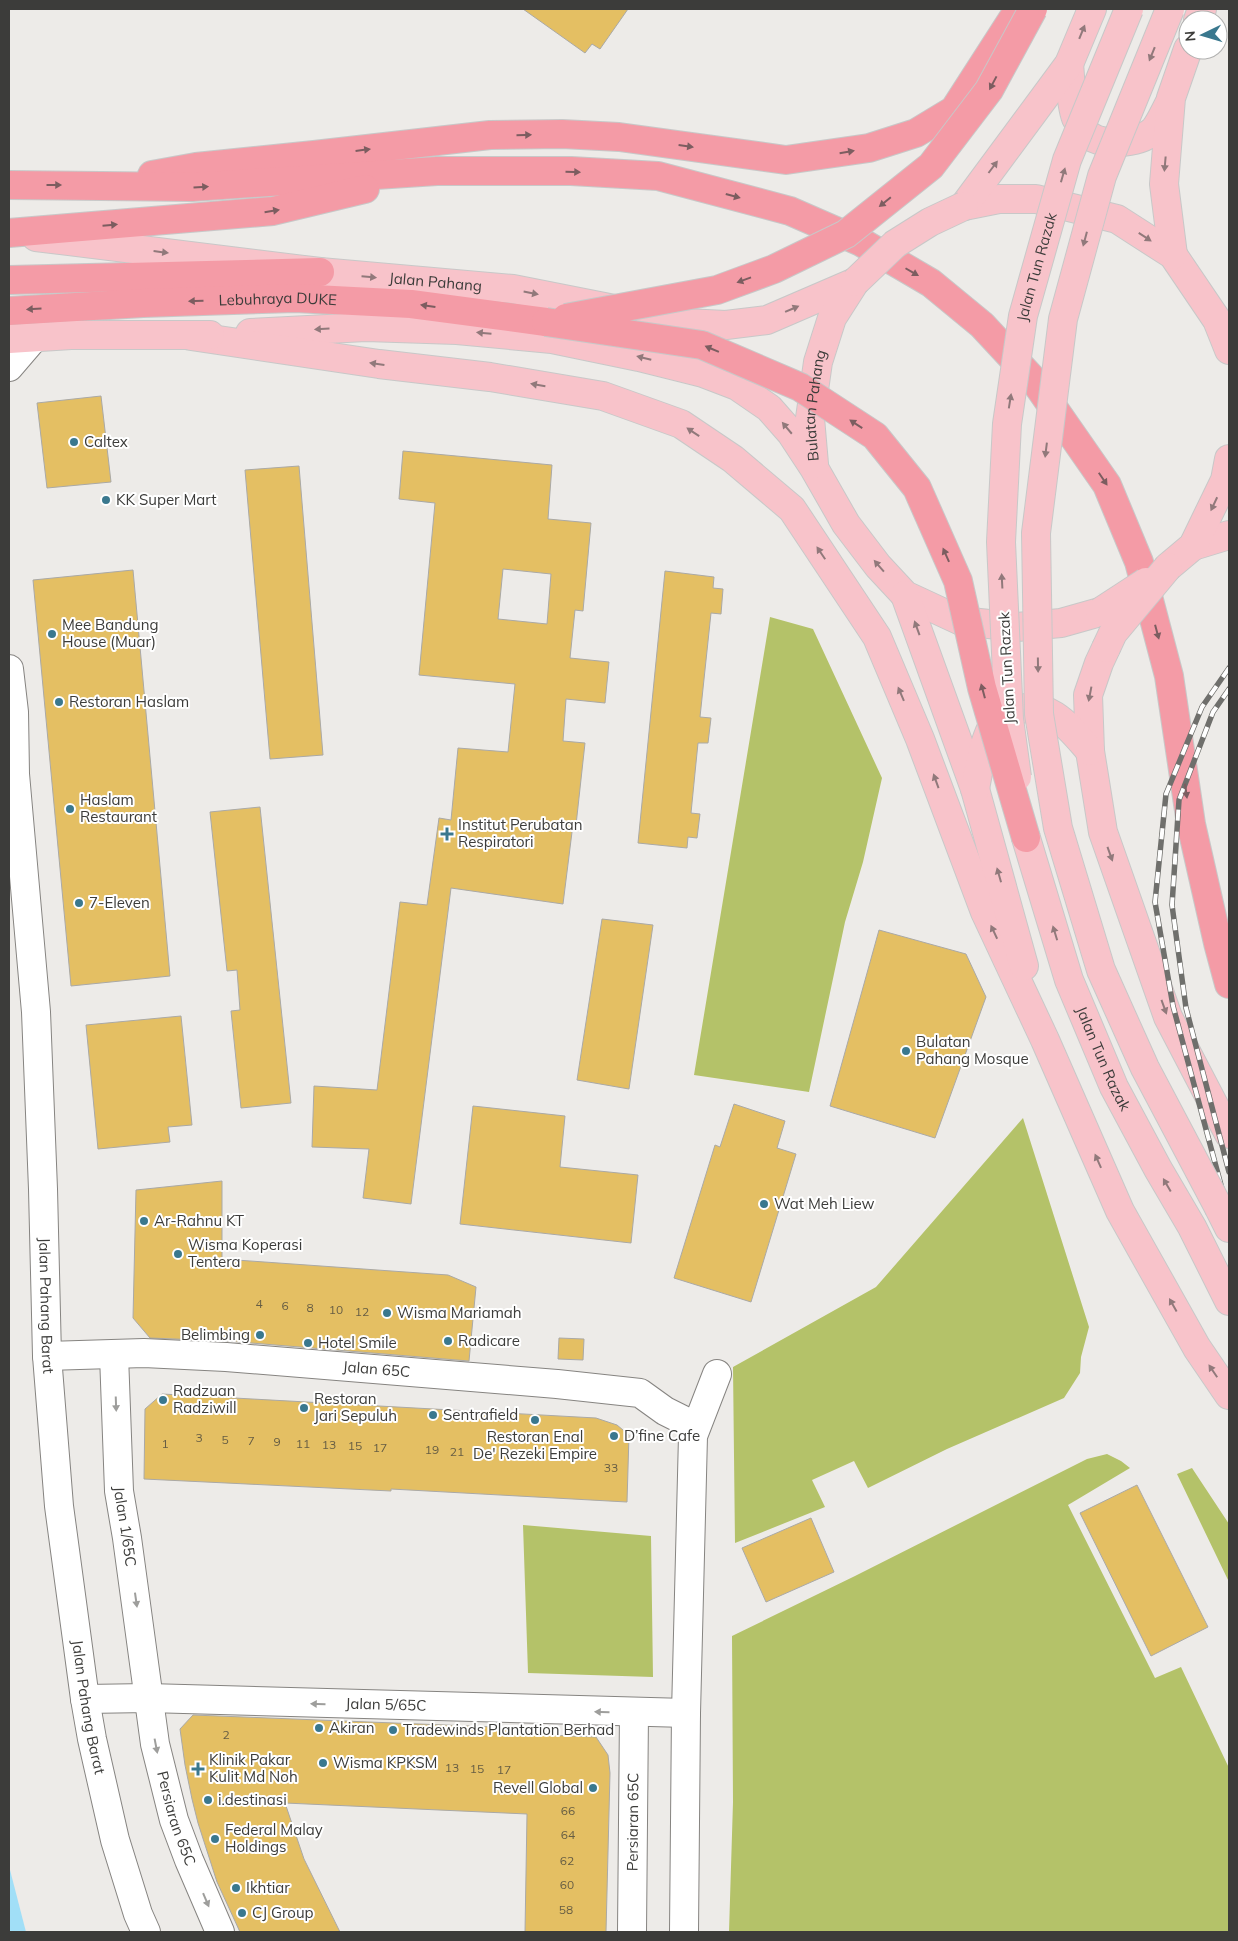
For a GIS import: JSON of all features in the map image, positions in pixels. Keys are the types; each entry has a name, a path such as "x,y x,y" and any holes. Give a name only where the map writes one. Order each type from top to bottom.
{"highway":[{"path":"100,185 196,167 490,135 562,134 619,137 786,160 869,148 916,133 954,110 1019,9"},
{"path":"546,322 717,290 774,269 846,234 931,166 990,90 1033,9"},
{"path":"9,233 273,211 437,171"},
{"path":"9,185 192,187 437,171 571,171 658,176 790,211 861,242 931,283 982,325 1036,383 1107,485 1139,562 1169,676 1191,824 1229,984"},
{"name":"Lebuhraya DUKE","path":"9,280 320,272"},
{"name":"Lebuhraya DUKE","path":"9,311 143,303 295,298 411,304 702,345 800,387 875,436 917,488 958,581 982,688 1026,838"}],"main road":[{"path":"964,206 1069,64 1092,9"},
{"name":"Jalan Tun Razak","path":"1129,9 1067,160 1023,316 1006,424 1001,542 1008,719 1026,838 1072,989 1114,1087 1192,1227 1229,1302"},
{"name":"Jalan Tun Razak","path":"1170,9 1102,176 1063,319 1036,533 1039,714 1058,828 1101,970 1145,1068 1224,1218"},
{"path":"1069,64 1072,102 1076,118 1089,136 1112,143 1141,138 1154,130 1172,98 1185,60"},
{"path":"1172,98 1164,184 1173,255"},
{"name":"Bulatan Pahang","path":"1229,350 1217,320 1173,255 1117,219 1036,199 1000,199 964,206 930,222 895,244 855,282 832,318 818,362 810,418 814,468 846,524 878,566 906,595 961,620 1017,627 1061,623 1100,612 1168,567 1193,546 1225,480 1229,460"},
{"name":"Jalan Pahang","path":"9,233 320,272 514,289 685,323 726,326 767,320 855,282"},
{"path":"21,339 71,335 191,336 366,327 457,330 552,339 639,357 703,373 737,386 768,408 791,433 814,468"},
{"path":"191,336 379,364 490,377 603,396 681,424 733,459 792,509 877,637 920,739 984,912 1045,1040 1120,1211 1197,1348 1229,1395"},
{"path":"1193,546 1229,534"},
{"path":"1168,567 1114,633 1099,663 1088,695 1090,751 1103,832 1168,1017 1229,1134"},
{"path":"906,595 975,789 1045,1040"},
{"path":"975,789 985,741 999,717 1022,708 1048,711 1065,723 1090,751"}],"street":[{"path":"9,367 21,339"},
{"name":"Jalan Pahang Barat","path":"9,669 14,712 12,766 36,1012 44,1189 47,1356 59,1506 85,1699 115,1840 138,1914 146,1932"},
{"name":"Jalan 65C","path":"47,1356 144,1354 226,1357 500,1379 640,1393 665,1411 695,1426"},
{"name":"Jalan 1/65C","path":"114,1355 119,1491 128,1538 148,1698"},
{"path":"684,1932 686,1713 693,1436 695,1426 717,1374"},
{"name":"Jalan 5/65C","path":"85,1699 148,1698 686,1713"},
{"name":"Persiaran 65C","path":"148,1698 155,1744 174,1820 188,1860 220,1932"},
{"name":"Persiaran 65C","path":"632,1932 634,1712"}],"green space":[{"path":"770,617 813,629 882,778 863,862 845,922 809,1092 694,1075"},
{"path":"1023,1118 1089,1327 1081,1357 1080,1373 1064,1398 947,1449 868,1488 854,1461 812,1480 825,1507 735,1543 733,1367 876,1287"},
{"path":"1107,1454 1130,1468 1068,1505 1155,1678 1181,1667 1229,1768 1229,1932 729,1932 733,1802 732,1636 1087,1459"},
{"path":"1192,1468 1229,1524 1229,1582 1177,1474"},
{"path":"523,1525 651,1536 653,1677 528,1673"}],"water":[{"path":"9,1866 26,1932 9,1932"}],"building":[{"path":"523,9 628,9 600,49 592,44 585,53"},
{"name":"Caltex","path":"101,396 111,482 47,488 37,403"},
{"path":"403,451 552,465 548,519 591,523 583,611 575,610 570,658 609,662 605,703 566,699 563,741 585,743 576,825 573,824 563,904 451,888 411,1204 363,1198 369,1149 312,1147 314,1086 377,1090 400,902 427,905 439,818 451,820 458,748 508,752 515,684 419,675 435,503 399,499","holes":["503,569 551,574 547,624 498,619"]},
{"path":"299,466 323,755 270,759 245,470"},
{"path":"133,570 170,976 71,986 33,580"},
{"path":"665,571 714,577 713,588 723,589 721,614 711,613 700,717 711,718 708,743 698,743 691,813 700,814 697,838 688,837 687,848 638,843"},
{"path":"260,807 291,1103 241,1108 231,1011 240,1010 237,970 227,971 210,812"},
{"path":"602,919 653,925 629,1089 577,1080"},
{"name":"Bulatan Pahang Mosque","path":"879,930 966,954 986,997 935,1138 830,1106"},
{"path":"181,1016 192,1125 168,1127 170,1142 98,1149 86,1025"},
{"path":"734,1104 785,1121 777,1148 796,1154 751,1302 674,1278 715,1145 720,1147"},
{"path":"473,1106 565,1116 560,1167 638,1175 631,1243 460,1224"},
{"path":"222,1181 222,1259 448,1275 476,1287 469,1361 227,1341 150,1338 133,1318 136,1190"},
{"path":"559,1338 584,1339 583,1360 558,1359"},
{"path":"162,1394 596,1418 617,1425 629,1435 627,1502 391,1489 391,1491 144,1479 145,1409"},
{"path":"1137,1485 1208,1627 1151,1656 1080,1513"},
{"path":"811,1518 834,1572 766,1602 742,1548"},
{"path":"193,1715 520,1728 519,1734 596,1737 608,1755 610,1773 606,1932 525,1932 527,1814 285,1803 304,1859 340,1932 240,1932 217,1882 192,1799 180,1729"}],"railway":[{"path":"1229,668 1202,707 1166,794 1155,902 1173,1006 1229,1215"},
{"path":"1229,689 1213,712 1179,800 1172,905 1186,1008 1229,1172"}],"place":[{"name":"Caltex","path":"74,442"},
{"name":"KK Super Mart","path":"106,500"},
{"name":"Mee Bandung House (Muar)","path":"52,634"},
{"name":"Restoran Haslam","path":"59,702"},
{"name":"Haslam Restaurant","path":"70,809"},
{"name":"Institut Perubatan Respiratori","path":"447,834"},
{"name":"7-Eleven","path":"79,903"},
{"name":"Bulatan Pahang Mosque","path":"906,1051"},
{"name":"Wat Meh Liew","path":"764,1204"},
{"name":"Ar-Rahnu KT","path":"144,1221"},
{"name":"Wisma Koperasi Tentera","path":"178,1254"},
{"name":"Wisma Mariamah","path":"387,1313"},
{"name":"Belimbing","path":"260,1335"},
{"name":"Radicare","path":"448,1341"},
{"name":"Hotel Smile","path":"308,1343"},
{"name":"Radzuan Radziwill","path":"163,1400"},
{"name":"Restoran Jari Sepuluh","path":"304,1408"},
{"name":"Sentrafield","path":"433,1415"},
{"name":"Restoran Enal De' Rezeki Empire","path":"535,1420"},
{"name":"D’fine Cafe","path":"614,1436"},
{"name":"Akiran","path":"319,1728"},
{"name":"Tradewinds Plantation Berhad","path":"393,1730"},
{"name":"Wisma KPKSM","path":"323,1763"},
{"name":"Klinik Pakar Kulit Md Noh","path":"198,1769"},
{"name":"Revell Global","path":"593,1788"},
{"name":"i.destinasi","path":"208,1800"},
{"name":"Federal Malay Holdings","path":"215,1839"},
{"name":"Ikhtiar","path":"236,1888"},
{"name":"CJ Group","path":"242,1913"}]}
